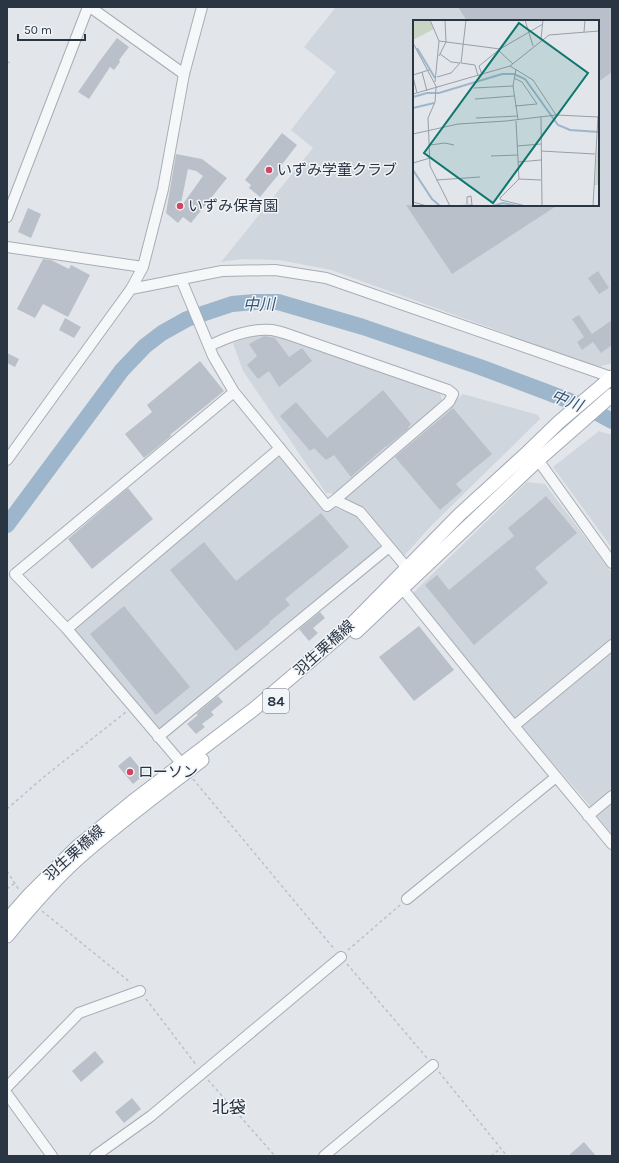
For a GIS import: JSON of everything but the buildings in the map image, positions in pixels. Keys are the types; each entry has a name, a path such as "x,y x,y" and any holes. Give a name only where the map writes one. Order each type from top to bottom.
{"main road":[{"name":"羽生栗橋線","path":"7,920 80,856 133,813 267,710 338,649 402,588 533,456 559,422 610,379"},
{"name":"羽生栗橋線","path":"7,936 29,901 77,847 132,802 254,709 343,633 459,515 533,456 573,428 612,395"}],"street":[{"path":"7,217 89,7 184,74"},
{"path":"7,459 131,289 143,267 163,189 184,74 202,7"},
{"path":"7,248 143,267"},
{"path":"131,289 222,271 275,270 326,278 610,379"},
{"path":"181,279 209,346 219,367 234,392 327,506 449,402 454,394 448,390 272,330 248,332 233,336 209,346"},
{"path":"182,764 67,629 15,574 234,392"},
{"path":"67,629 280,448"},
{"path":"533,456 612,562"},
{"path":"335,500 360,512 407,568"},
{"path":"158,737 389,547"},
{"path":"402,588 612,844"},
{"path":"514,726 612,645"},
{"path":"407,899 556,777"},
{"path":"588,816 612,796"},
{"path":"95,1156 151,1116 341,957"},
{"path":"7,1087 79,1013 140,991"},
{"path":"324,1156 432,1065"},
{"path":"7,1094 52,1156"}],"path":[{"path":"7,63 12,61"},
{"path":"7,809 45,776 132,707"},
{"path":"7,871 29,901 140,991 202,1073 275,1156"},
{"path":"7,889 15,883"},
{"path":"341,957 407,899"},
{"path":"491,1156 501,1148"}],"shaded area":[{"path":"336,7 612,7 612,363 598,367 331,270 279,260 242,259 221,262 313,148 291,130 336,72 304,47"},
{"path":"258,334 272,334 289,338 440,393 443,402 336,494 326,493 243,371 233,343"},
{"path":"463,394 538,415 540,419 430,527 404,556 363,507 344,498"},
{"path":"599,431 612,435 612,548 553,467"},
{"path":"279,455 327,512 335,508 355,515 381,547 159,729 73,628"},
{"path":"527,482 545,484 612,573 612,640 516,719 413,593"},
{"path":"612,650 612,792 592,808 520,725"},
{"path":"612,802 612,834 596,815"}],"waterway":[{"name":"中川","path":"7,525 122,370 145,346 162,333 187,319 232,304 278,302 363,327 480,367 544,391 588,408 612,421"}],"place":[{"name":"いずみ学童クラブ","path":"269,170"},
{"name":"いずみ保育園","path":"180,206"},
{"name":"ローソン","path":"130,772"}],"district":[{"name":"北袋","path":"229,1107"}]}
